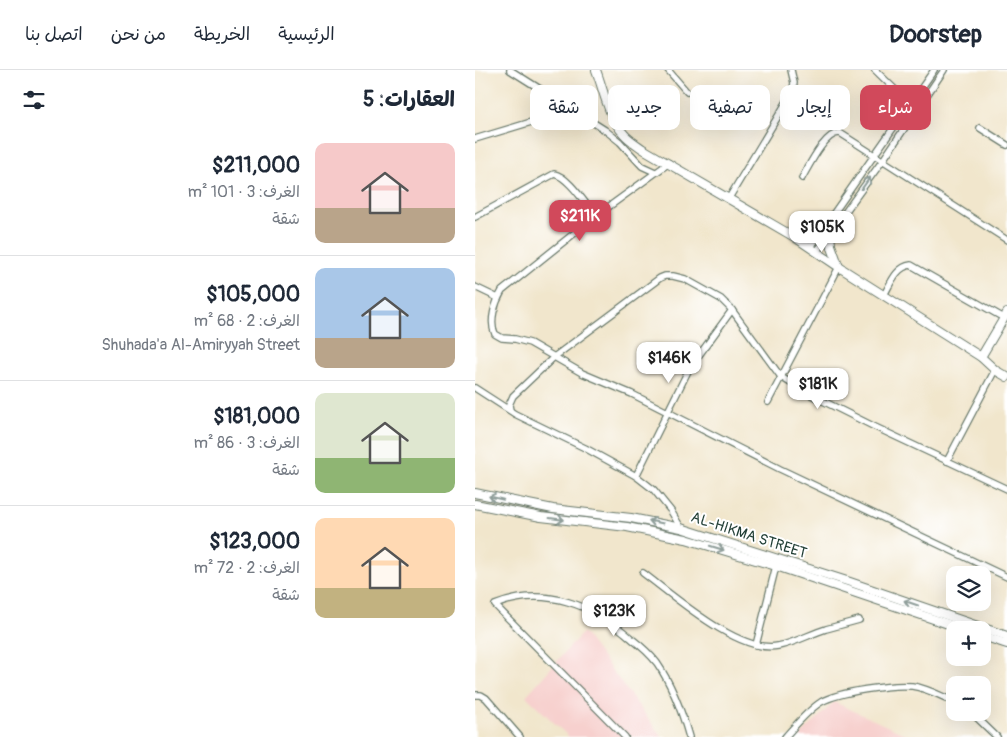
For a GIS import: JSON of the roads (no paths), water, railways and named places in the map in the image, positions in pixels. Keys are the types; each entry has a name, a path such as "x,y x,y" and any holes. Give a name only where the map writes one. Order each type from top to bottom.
{"street":[{"path":"510,70 533,85"},
{"path":"597,70 607,105 617,125 624,134 643,149 813,249 981,357 995,370 1007,377"},
{"path":"668,70 687,92"},
{"path":"729,198 792,93 791,70"},
{"path":"875,70 890,85"},
{"path":"924,85 934,70"},
{"path":"931,90 944,70"},
{"path":"475,139 530,122"},
{"path":"598,126 620,142 642,166 655,172"},
{"path":"980,128 1007,145"},
{"path":"813,249 893,130"},
{"path":"813,249 830,233 904,130"},
{"path":"802,178 824,143 835,133 845,135 1007,240"},
{"path":"669,163 596,216 502,291 495,306 493,324 495,334 501,338 520,340 530,344 582,373 632,394 780,469 1007,577"},
{"path":"475,217 553,174 561,176 568,182 596,216"},
{"path":"768,402 839,267 831,244 830,233"},
{"path":"884,295 898,271 905,266 911,265 1006,315 981,357"},
{"path":"510,410 509,404 517,391 553,357 660,278 673,276 685,279 721,299 732,310 781,377 805,392 873,426 1007,489"},
{"path":"475,287 498,298"},
{"path":"636,476 689,369 732,310"},
{"path":"947,460 995,370"},
{"path":"475,388 510,410 636,476 654,490 671,511 681,528"},
{"name":"AL-HIKMA STREET","path":"475,493 525,505 631,518 681,528 850,582 1007,636"},
{"name":"AL-HIKMA STREET","path":"475,504 541,517 621,526 672,536 776,566 946,623"},
{"path":"756,645 776,566"},
{"path":"643,573 723,630 756,645 778,646 826,629 859,620"},
{"path":"625,737 495,604 517,597 546,596 567,601 611,621 645,650 658,665 683,716 689,737"},
{"path":"991,639 1007,644"},
{"path":"785,737 809,712 822,702 863,690 913,686 946,698"},
{"path":"475,695 486,698 520,737"},
{"path":"980,721 997,737"}]}
